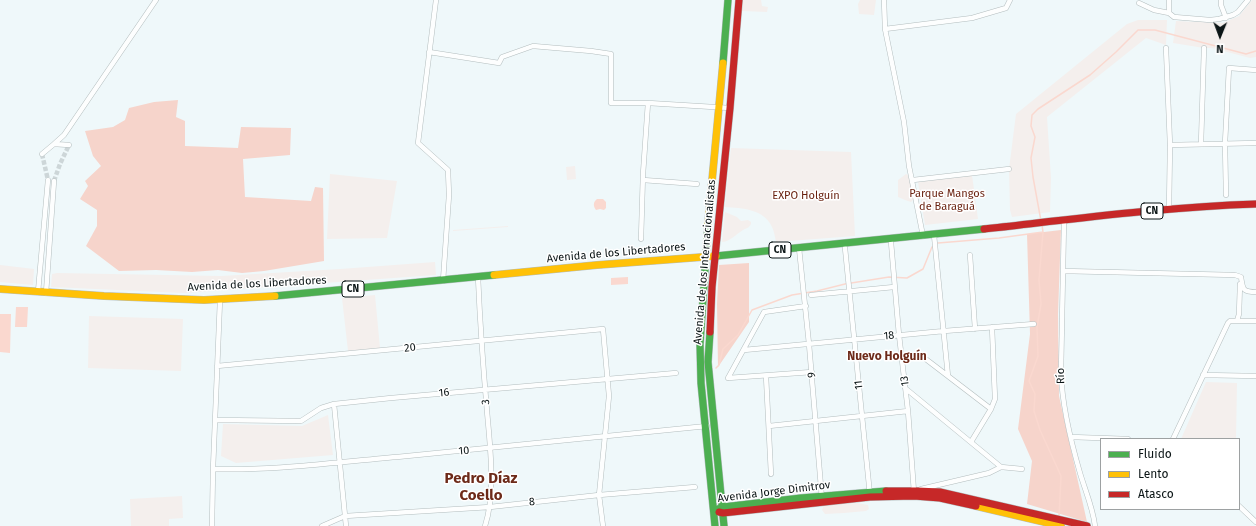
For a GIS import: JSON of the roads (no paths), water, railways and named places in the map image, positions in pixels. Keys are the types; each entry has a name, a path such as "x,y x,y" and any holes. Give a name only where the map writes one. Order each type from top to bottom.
{"main road":[{"name":"Avenida de los Internacionalistas","path":"714,526 701,379 700,344 705,257 720,107 728,0"},
{"name":"Avenida de los Internacionalistas","path":"724,526 708,362 712,287 739,0"},
{"name":"Avenida de los Libertadores","path":"0,289 220,300 443,281 597,265 705,257 934,235 1098,216 1225,205 1256,204"},
{"name":"Avenida Jorge Dimitrov","path":"713,510 870,495 940,492 1064,524 1087,526"}],"street":[{"path":"42,154 64,135 156,0"},
{"path":"436,0 418,143 448,170 449,195 443,281"},
{"path":"884,0 885,29 904,122 910,166 923,236"},
{"path":"885,29 972,18 1006,8 1010,0"},
{"path":"1168,13 1169,0"},
{"path":"1221,0 1221,5 1226,18"},
{"path":"1139,3 1154,10 1168,13 1174,17 1210,20 1226,18 1238,12 1248,0"},
{"path":"429,52 499,63 502,57 533,46 611,54 611,103 648,103 730,108"},
{"path":"1166,48 1170,145 1169,210"},
{"path":"1201,144 1204,48"},
{"path":"1226,195 1225,143 1228,68 1256,70"},
{"path":"641,239 648,103"},
{"path":"1170,145 1256,143"},
{"path":"54,144 69,145"},
{"path":"913,180 1009,169"},
{"path":"38,292 48,180"},
{"path":"643,180 697,184"},
{"path":"46,292 54,181"},
{"name":"Río","path":"1064,221 1061,391 1076,461 1093,514 1095,526"},
{"path":"934,235 948,376"},
{"name":"13","path":"891,242 894,287 908,412 914,493"},
{"name":"9","path":"799,248 810,344 822,499"},
{"name":"11","path":"846,248 870,495"},
{"path":"970,255 975,329"},
{"path":"1063,270 1235,275 1241,277"},
{"name":"3","path":"478,277 481,340 490,448 491,496 485,526"},
{"path":"1241,277 1243,288 1248,292 1256,292"},
{"path":"1237,321 1239,314 1241,277"},
{"path":"811,295 894,287"},
{"path":"212,526 220,300"},
{"path":"806,306 766,311 763,313 728,378 812,372"},
{"path":"1173,438 1228,323 1230,321 1256,321"},
{"name":"18","path":"744,350 1034,324"},
{"path":"971,442 991,409 996,396 992,327"},
{"name":"20","path":"217,366 603,329 608,379"},
{"path":"927,360 991,409"},
{"name":"16","path":"215,420 301,420 321,408 334,404 676,373"},
{"path":"1203,375 1256,376"},
{"path":"766,376 771,474"},
{"path":"603,526 599,495 609,396 608,379"},
{"path":"905,388 1002,467 1022,469"},
{"path":"334,404 346,526"},
{"path":"769,426 908,412"},
{"name":"10","path":"213,469 242,470 340,462 714,425"},
{"path":"1071,436 1109,438"},
{"path":"914,493 989,474 1002,467"},
{"name":"8","path":"322,526 345,516 490,507 599,495 695,487"},
{"path":"1240,507 1256,522"}],"waterway":[{"path":"1041,221 1031,158 1035,137 1031,126 1032,115 1038,109 1090,75 1138,30 1155,30 1246,54 1256,51"},
{"path":"1042,225 1043,232 1039,280 1041,304 1037,327 1038,356 1029,381 1035,394 1034,411 1040,430 1061,476 1059,516"},
{"path":"938,243 999,238 1043,232"},
{"path":"716,368 719,365 723,349 738,335 752,310 792,295 845,284 889,277 907,278 923,269 932,247"}],"tunnel":[{"path":"54,181 69,145"},
{"path":"42,154 48,180"}],"district":[{"name":"Nuevo Holguín","path":"887,357"},
{"name":"Pedro Díaz Coello","path":"481,488"}],"park label":[{"name":"EXPO Holguín","path":"806,196"},
{"name":"Parque Mangos de Baraguá","path":"947,200"}]}
